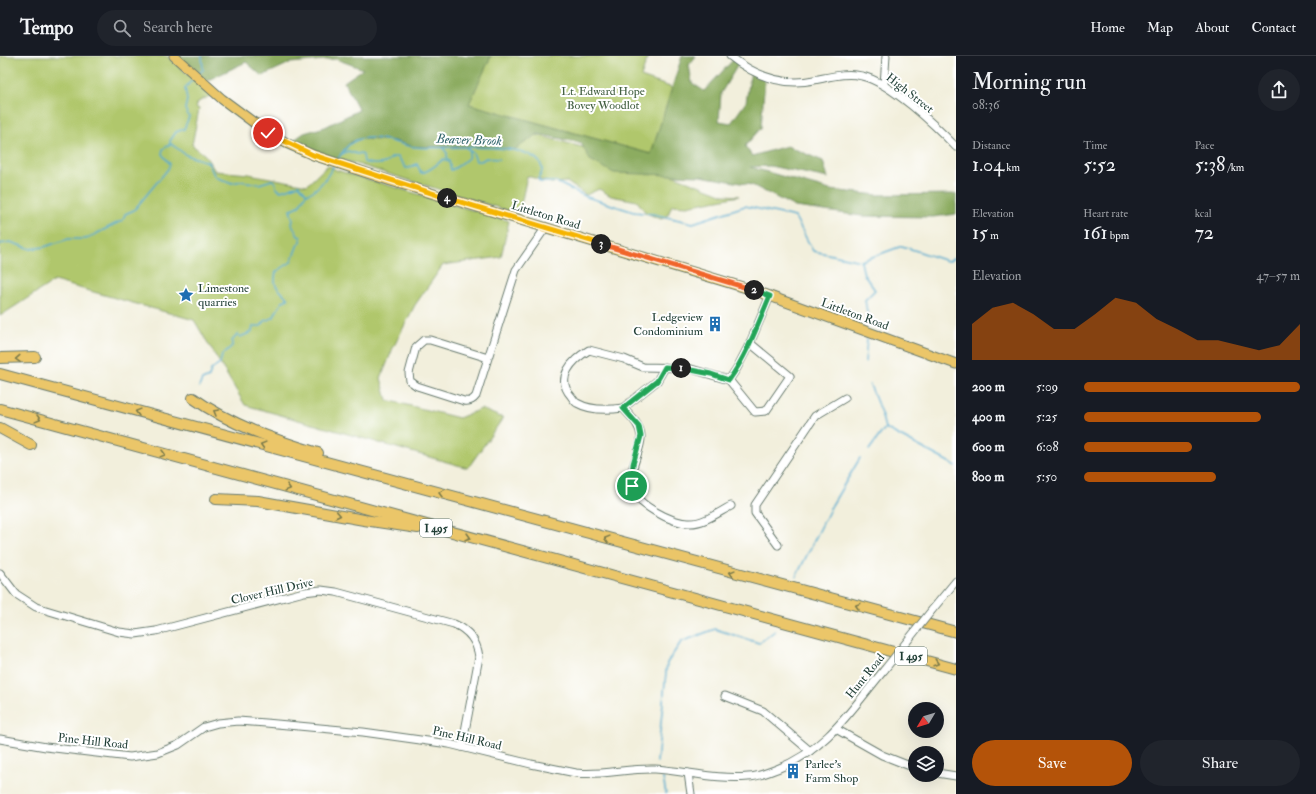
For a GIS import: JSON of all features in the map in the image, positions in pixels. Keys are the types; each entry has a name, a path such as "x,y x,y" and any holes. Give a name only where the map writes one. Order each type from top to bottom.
{"highway":[{"path":"0,358 35,357"},
{"path":"0,374 956,632"},
{"path":"193,398 217,414 253,431 423,488"},
{"name":"I 495","path":"0,409 956,669"},
{"path":"0,428 31,445"},
{"path":"216,499 258,500 395,525 445,530"}],"main road":[{"name":"Littleton Road","path":"174,56 253,122 284,142 313,155 350,168 770,296 956,364"}],"street":[{"name":"High Street","path":"730,56 751,71 781,81 807,81 849,74 866,77 884,85 956,147"},
{"path":"884,85 886,56"},
{"path":"488,358 430,340 424,340 416,347 409,378 412,384 464,401 470,401 476,396 516,270 546,228"},
{"path":"729,380 750,343 770,296"},
{"path":"665,367 657,381 623,408 607,410 577,403 565,390 566,371 577,357 589,350 621,358 643,367 665,367 688,368 729,380 755,412 766,411 790,376 750,343"},
{"path":"778,545 755,513 755,505 815,416 845,398"},
{"path":"623,408 639,426 641,436 631,477 633,494 640,502 663,515 690,524 705,519 732,506"},
{"name":"Clover Hill Drive","path":"0,573 16,594 33,606 109,629 130,633 156,631 304,592 321,590 341,593 454,624 469,634 476,644 479,654 462,747"},
{"name":"Hunt Road","path":"836,729 956,581"},
{"path":"725,696 763,711 810,751"},
{"name":"Pine Hill Road","path":"0,739 46,748 130,757 158,753 178,745 204,727 218,723 238,721 363,732 462,747 531,764 576,773 591,774 642,769 749,778 783,766 810,751 836,729"},
{"path":"836,729 882,755 908,765"},
{"path":"688,773 691,794"},
{"path":"944,774 956,776"}],"green space":[{"path":"0,56 167,56 212,95 198,102 196,107 199,109 192,145 205,155 215,171 249,174 307,185 328,165 336,170 509,221 501,257 443,265 415,305 393,348 381,378 387,400 459,418 481,409 503,418 468,468 245,405 194,320 54,281 0,316"},
{"path":"174,56 491,56 469,104 651,154 682,56 696,56 689,65 692,83 704,91 734,59 739,63 721,93 719,121 731,123 746,102 751,71 765,77 761,128 745,146 752,156 787,146 823,161 828,178 770,166 750,167 830,190 878,195 956,194 956,214 933,217 862,216 795,207 752,185 700,176 614,173 590,160 581,143 538,134 514,150 479,146 414,147 395,141 362,139 351,142 335,163 288,144 304,133 325,127 359,110 344,82 363,69 336,59 290,63 262,76 246,62 204,82"},
{"name":"Lt. Edward Hope Bovey Woodlot","path":"491,56 648,56 641,77 673,88 651,154 468,104"},
{"path":"426,99 537,135 638,162 724,195 739,196 687,206 672,205 667,217 661,219 646,213 637,201 611,196 599,189 586,195 567,182 551,183 527,176 519,214 337,158 330,130"}],"waterway":[{"name":"Beaver Brook","path":"199,73 203,70 202,56"},
{"name":"Beaver Brook","path":"193,79 185,88 187,100 185,109 189,117 184,129 176,132 170,143 186,155 208,162 215,177 232,183 241,181 259,184 272,180 275,182 276,188 281,191 299,185 307,194 319,186 334,165"},
{"name":"Beaver Brook","path":"338,159 350,144 360,139 367,138 381,139 414,147 426,148 485,147 505,149 523,152 536,158 542,168 542,173 538,179 540,182 556,182 587,197 634,212 653,214 693,223 745,206 795,217 813,251 861,261 902,246 947,261 956,258"},
{"path":"0,244 10,242 31,249 44,247 68,239 86,239 123,220 125,214 134,210 168,169 170,164 162,154 163,149 170,144"},
{"path":"465,147 473,153 476,161 481,161 486,158 499,159"},
{"path":"443,148 447,153 447,158"},
{"path":"342,154 348,151 357,154 361,153 363,155 364,162 374,164 385,163 393,157 398,157 406,168 417,164 421,173 431,169 444,159 449,161 451,170 468,158 470,151"},
{"path":"199,387 202,380 209,377 211,370 220,364 222,355 232,346 232,341 238,334 240,337 252,332 253,326 261,326 265,321 274,317 283,301 288,299 276,285 276,272 291,262 298,244 301,242 301,237 298,236 292,224 293,220 290,210 299,206 306,194"},
{"path":"861,262 864,275 875,290 865,300 869,324"},
{"path":"865,362 867,339"},
{"path":"869,450 885,428 870,385"},
{"path":"885,428 956,466"},
{"path":"796,577 832,505 860,458"},
{"path":"657,762 667,663 681,642 715,629 759,643 775,631"},
{"path":"663,778 666,794"}],"place":[{"name":"Limestone quarries","path":"186,295"},
{"name":"Ledgeview Condominium","path":"715,324"},
{"name":"Parlee's Farm Shop","path":"793,771"}],"route":[{"path":"268,133 300,150 335,163 770,296 753,338 729,380 688,368 665,367 657,381 623,408 639,426 641,436 633,464 631,477 632,486"}]}
